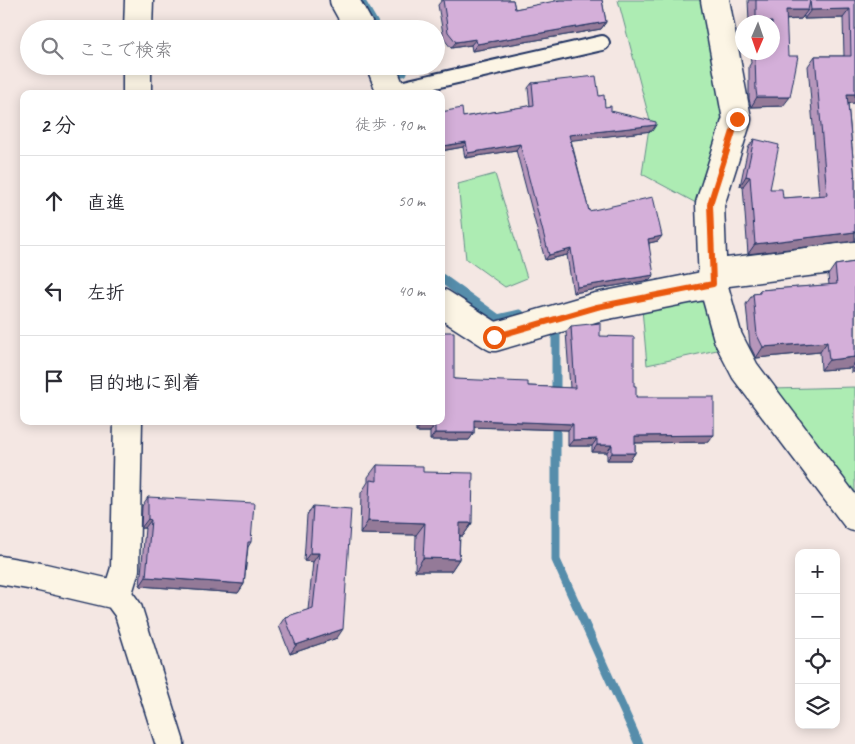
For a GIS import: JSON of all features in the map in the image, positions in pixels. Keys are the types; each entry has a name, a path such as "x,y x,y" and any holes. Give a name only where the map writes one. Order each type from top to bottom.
{"street":[{"path":"138,20 139,0"},
{"path":"344,0 355,20"},
{"path":"715,0 737,119 710,204 713,279 728,338 745,371 855,517"},
{"path":"137,75 137,90"},
{"path":"385,75 391,90"},
{"path":"445,306 494,337 597,307 713,279 855,256"},
{"path":"117,595 125,569 128,425"},
{"path":"0,570 40,577 117,595 128,610 170,744"}],"lane":[{"path":"401,90 602,43"}],"green space":[{"path":"618,0 700,0 722,100 720,147 696,203 642,174 650,121"},
{"path":"495,174 527,278 505,287 466,259 458,184"},
{"path":"706,294 717,350 647,365 642,309"},
{"path":"855,387 855,493 772,389"}],"building":[{"path":"443,0 513,0 515,9 560,0 602,0 606,22 477,44 476,39 456,42 448,32"},
{"path":"756,0 855,0 855,94 847,94 855,180 855,232 755,244 750,177 746,176 754,139 779,145 770,189 782,189 783,198 827,195 815,56 851,56 850,9 811,10 810,1 808,10 786,10 788,56 798,56 790,97 757,97 755,60 780,60 780,15 756,15"},
{"path":"596,76 599,96 604,95 605,107 611,106 611,111 656,122 656,125 569,135 589,211 653,197 662,236 648,239 654,275 577,287 571,249 549,255 520,144 468,153 466,142 445,146 445,111 462,108 463,117 534,105 532,83"},
{"path":"855,262 855,357 829,360 827,342 763,347 757,335 753,294 760,293 760,290 837,284 835,265"},
{"path":"600,323 600,336 634,337 634,386 636,386 636,397 714,397 714,435 635,436 635,453 612,453 612,445 597,445 597,439 573,440 573,424 474,420 474,433 435,433 435,425 445,425 445,332 454,332 454,379 528,382 528,386 575,388 571,326"},
{"path":"377,465 423,466 423,472 473,473 472,523 460,523 459,559 423,558 425,523 368,521 370,480 377,481"},
{"path":"148,497 254,503 251,542 248,542 244,584 146,577 151,520 148,519"},
{"path":"313,506 351,509 343,629 296,645 285,617 313,608 319,553 310,553"}],"waterway":[{"path":"360,0 372,20"},
{"path":"445,281 498,319 520,314"},
{"path":"556,335 556,399"},
{"path":"556,420 556,560 639,744"}],"route":[{"path":"494,337 597,307 713,284 710,204 737,119"}]}
